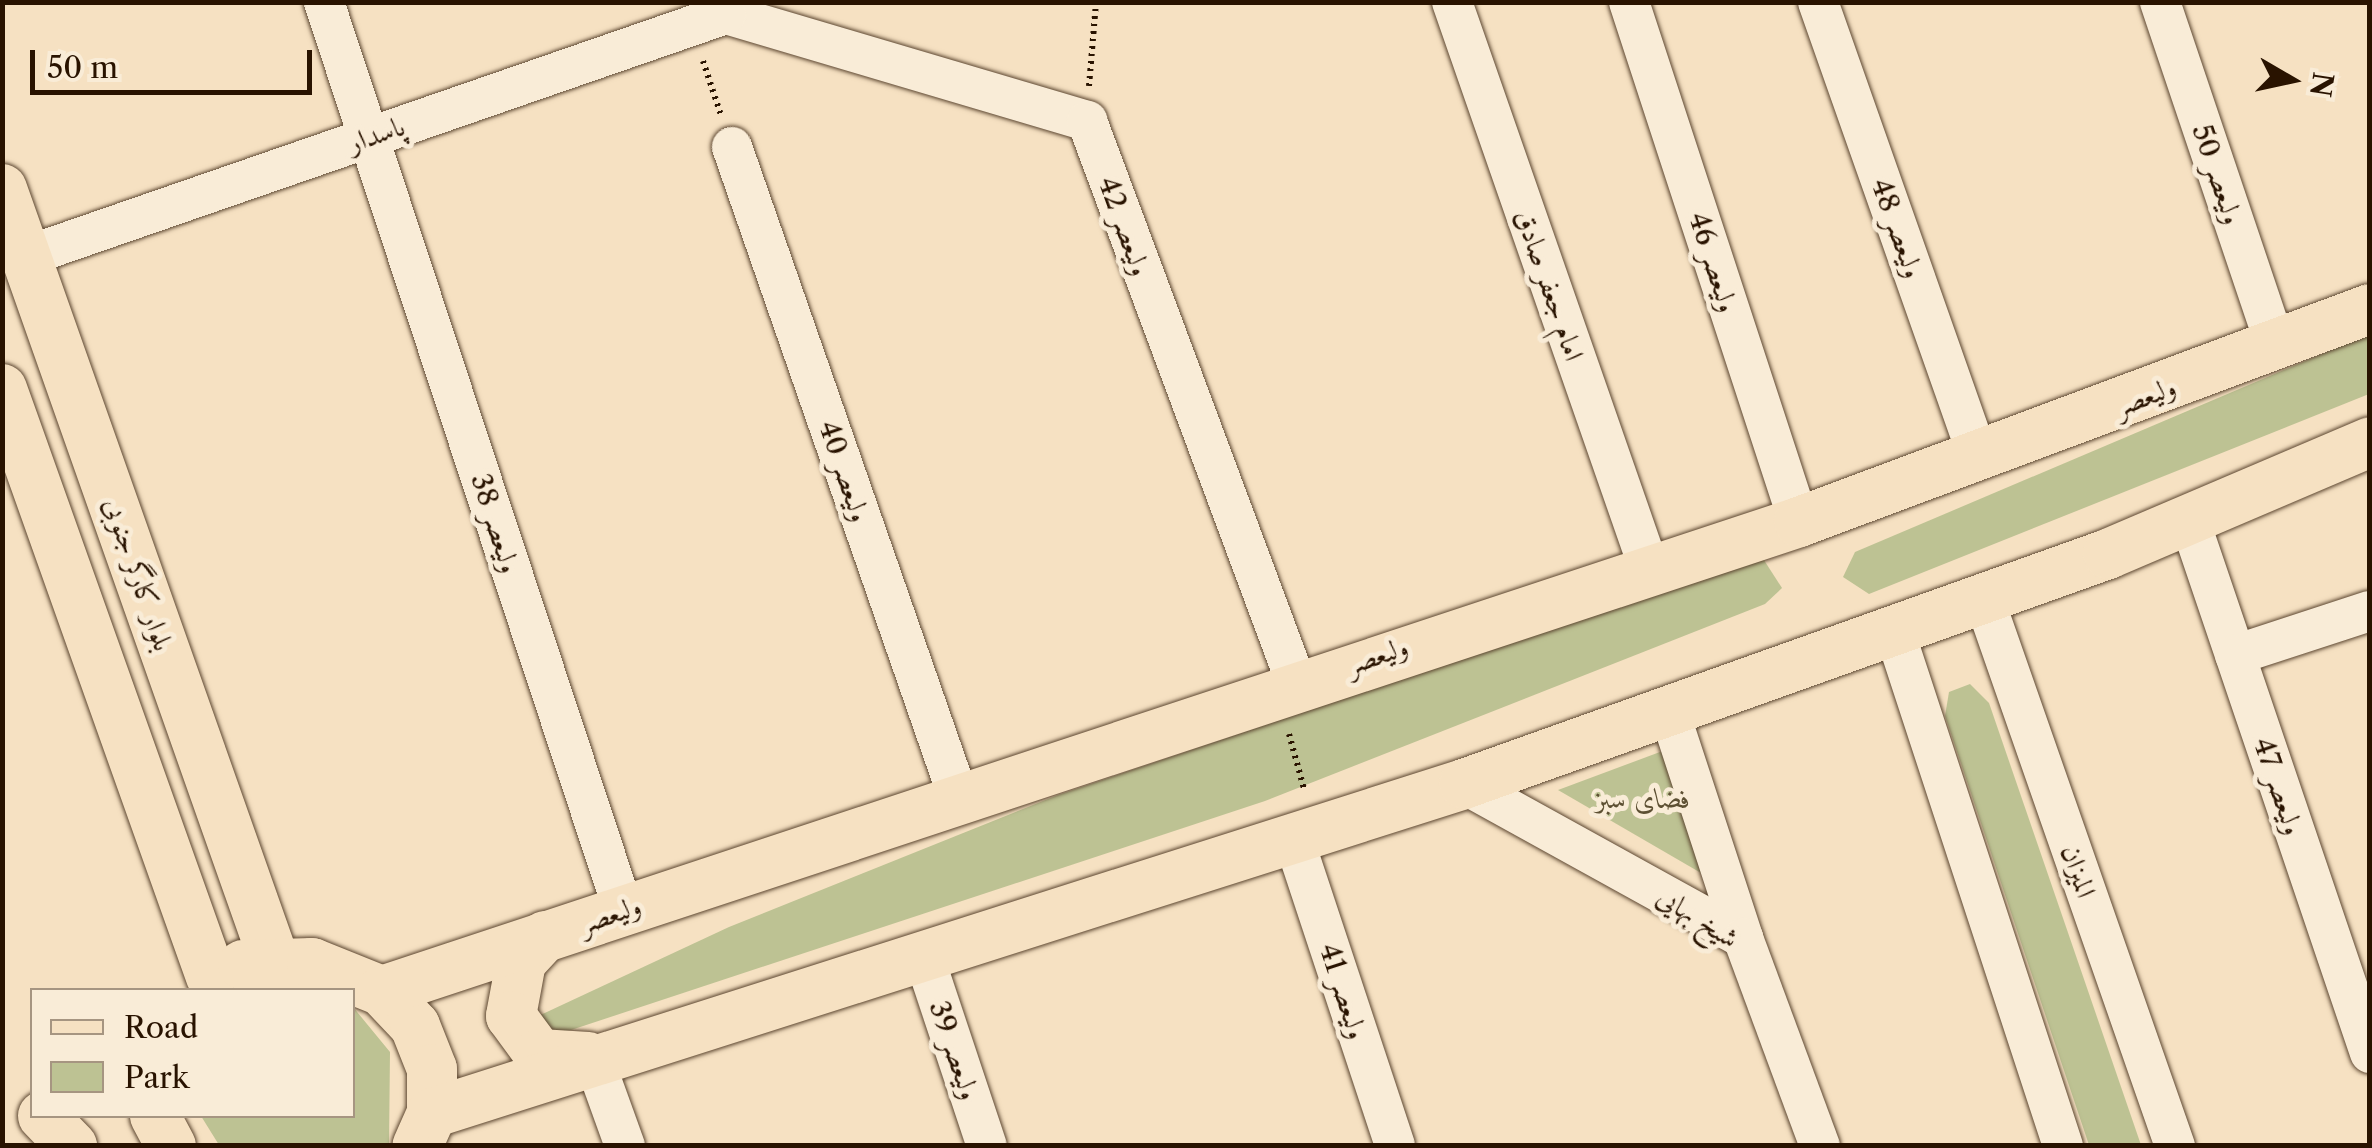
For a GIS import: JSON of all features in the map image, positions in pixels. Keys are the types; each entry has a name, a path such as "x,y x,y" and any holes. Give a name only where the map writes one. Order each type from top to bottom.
{"main road":[{"name":"بلوار کارگر جنوبی","path":"2,189 274,960"},
{"name":"ولیعصر","path":"382,992 1286,686 1799,522 2370,309"},
{"path":"2,388 202,984 274,960 348,973 382,992 415,1026 432,1069 424,1129"},
{"path":"424,1129 592,1057 1464,784 2189,519 2370,442"},
{"path":"545,936 521,962 510,1016 538,1054 592,1057"},
{"path":"40,1118 72,1146"},
{"path":"157,1118 171,1146"}],"street":[{"name":"ولیعصر 38","path":"324,2 624,910"},
{"name":"امام جعفر صادق","path":"1452,2 1649,568"},
{"name":"ولیعصر 46","path":"1629,2 1799,522"},
{"name":"ولیعصر 48","path":"1818,2 1978,454"},
{"name":"ولیعصر 50","path":"2160,2 2276,346"},
{"name":"پاسدار","path":"27,256 713,14"},
{"path":"713,14 1086,121"},
{"name":"ولیعصر 42","path":"1086,121 1286,686"},
{"name":"ولیعصر 40","path":"732,146 958,796"},
{"name":"ولیعصر 47","path":"2189,519 2370,1053"},
{"name":"المیزان","path":"1983,596 2175,1146"},
{"path":"2235,655 2370,611"},
{"path":"1892,626 2063,1146"},
{"path":"1668,708 1743,938"},
{"name":"شیخ بهایی","path":"1464,784 1743,938 1820,1146"},
{"name":"ولیعصر 41","path":"1304,834 1394,1146"},
{"name":"ولیعصر 39","path":"922,954 987,1146"},
{"path":"592,1057 625,1146"}],"path":[{"path":"1086,121 1096,2"},
{"path":"713,14 732,146"},
{"path":"1286,686 1304,834"}],"green space":[{"path":"2369,334 2369,394 1869,594 1843,577 1855,552"},
{"path":"1762,557 1782,588 1765,604 1265,801 565,1032 537,1030 534,1018 729,927 1058,795"},
{"path":"1970,684 1989,703 2141,1145 2089,1145 1945,716 1949,692"},
{"name":"فضای سبز","path":"1668,749 1701,873 1558,790"},
{"path":"355,1009 390,1052 389,1145 219,1145 202,1118 355,1118"}]}
